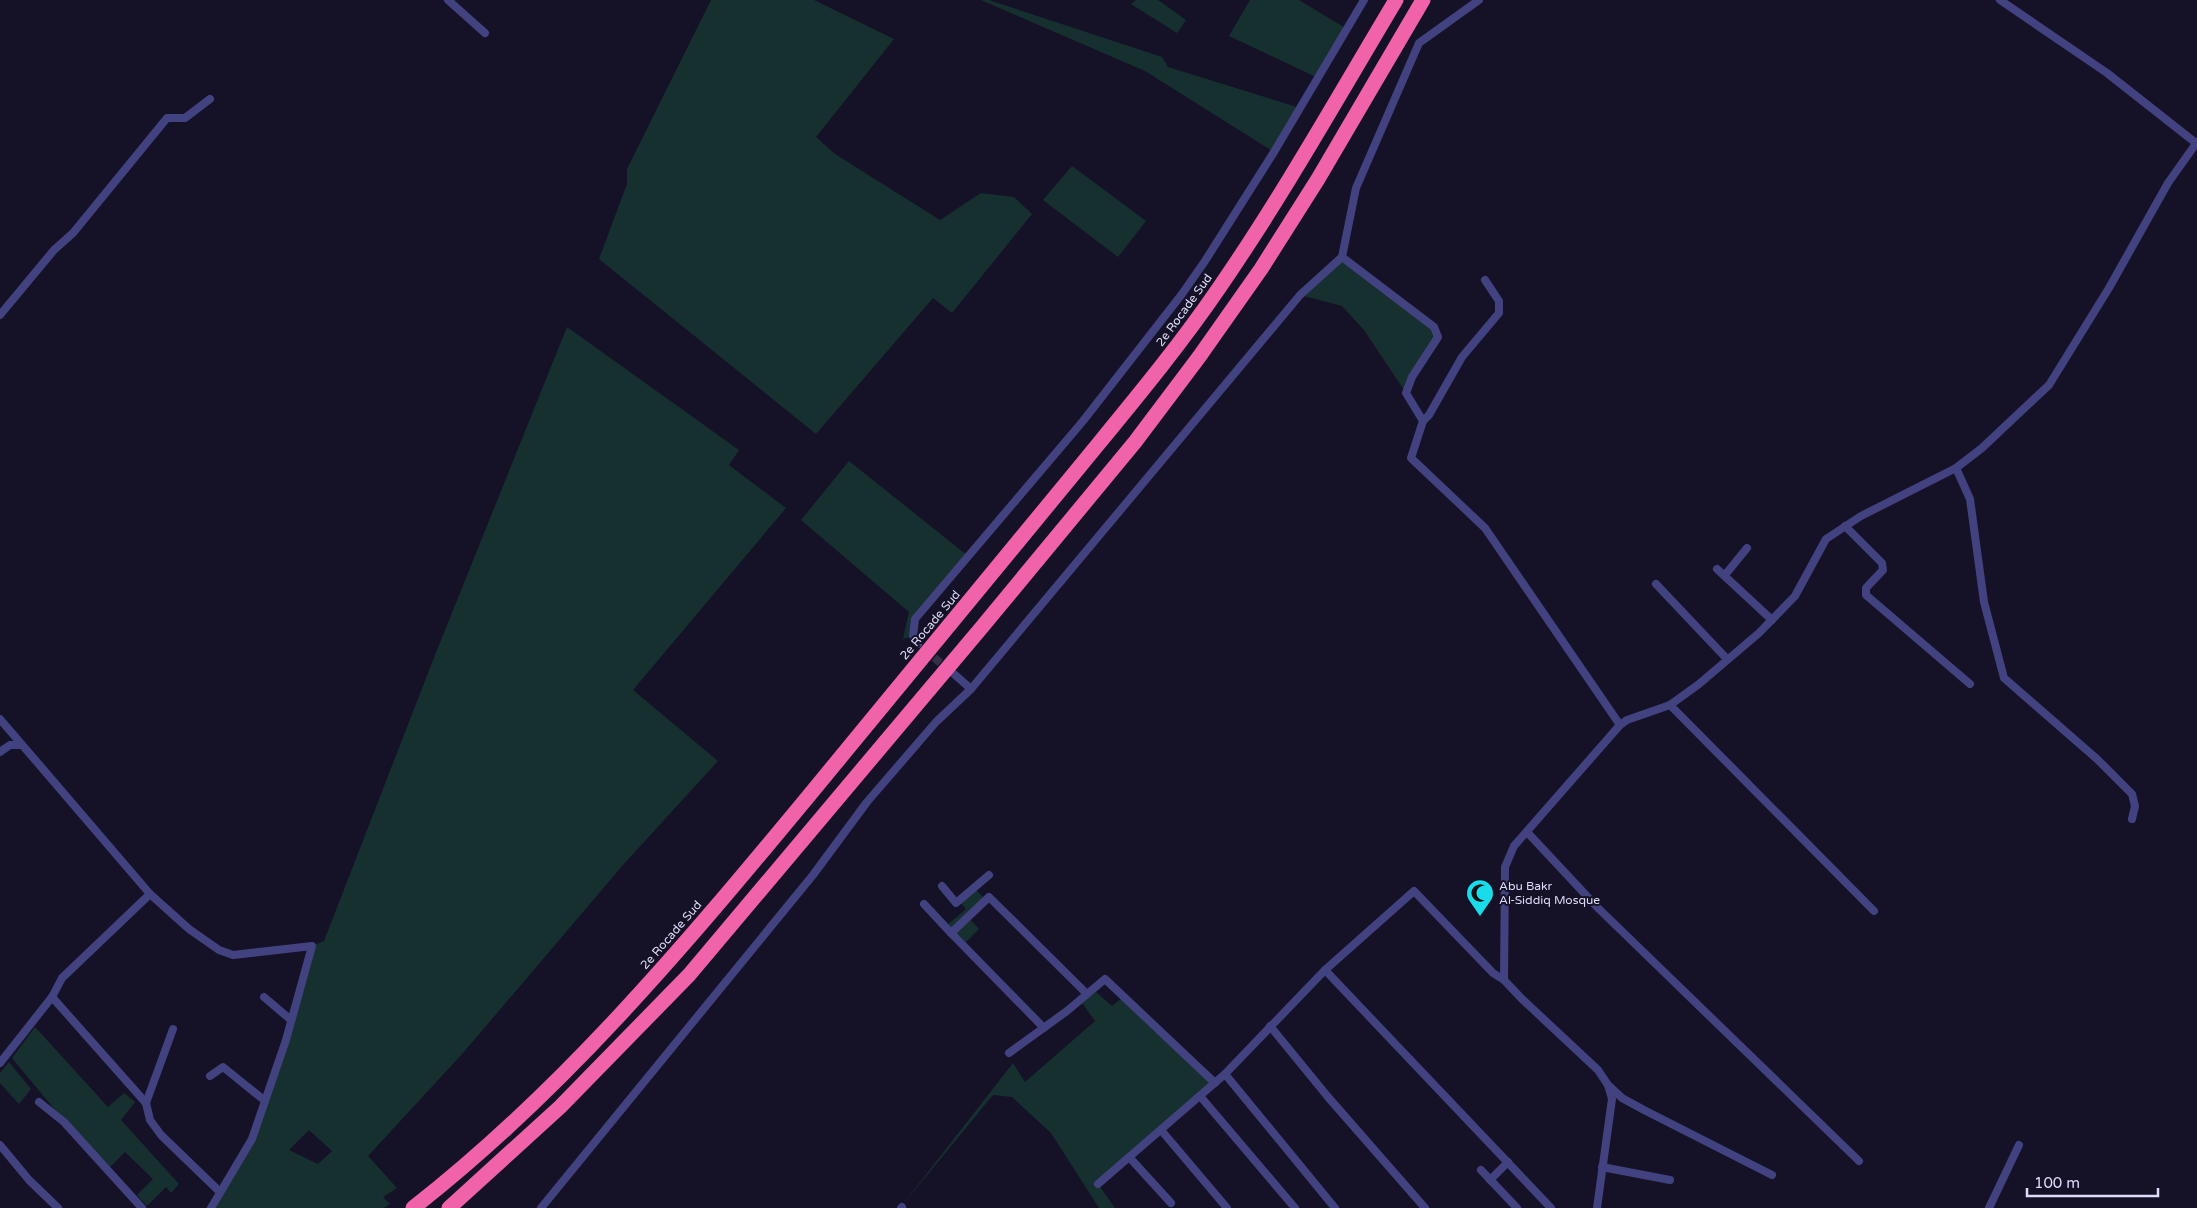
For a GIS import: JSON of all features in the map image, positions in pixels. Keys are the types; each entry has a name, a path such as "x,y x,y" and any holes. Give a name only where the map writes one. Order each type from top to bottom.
{"highway":[{"name":"2e Rocade Sud","path":"413,1208 501,1132 564,1073 669,961 1096,447 1219,289 1270,211 1396,0"},
{"path":"448,1208 560,1107 689,975 944,672 1134,442 1199,357 1261,270 1318,179 1423,0"}],"street":[{"path":"448,0 485,33"},
{"path":"918,644 913,636 915,619 1084,421 1205,261 1274,152 1364,0"},
{"path":"541,1208 813,875 867,802 936,722 971,689 1300,295 1342,257 1356,188 1419,43 1479,0"},
{"path":"1504,980 1505,867 1514,846 1620,725 1627,720 1670,705 1699,684 1759,634 1795,596 1826,539 1845,526 1956,468 1982,448 2049,385 2109,288 2168,183 2197,142 2107,73 2000,0"},
{"path":"0,315 54,250 73,233 167,118 185,118 210,99"},
{"path":"1342,257 1434,327 1438,337 1412,377 1406,393 1423,421"},
{"path":"1485,280 1499,301 1498,313 1462,357 1429,415 1423,421 1411,458 1485,528 1620,725"},
{"path":"1956,468 1970,500 1984,602 2004,678 2098,759 2132,794 2135,806 2132,818"},
{"path":"1845,526 1882,563 1883,570 1866,588 1866,595 1970,684"},
{"path":"1725,575 1747,548"},
{"path":"1717,569 1772,620"},
{"path":"1656,584 1727,659"},
{"path":"954,674 971,689"},
{"path":"1670,705 1874,911"},
{"path":"0,720 150,894 189,929 219,950 233,956 312,946 286,1040 252,1139 211,1208"},
{"path":"0,752 10,744 12,735"},
{"path":"10,744 20,745"},
{"path":"1527,832 1598,908 1859,1161"},
{"path":"942,886 956,903 989,875"},
{"path":"974,888 986,900"},
{"path":"1098,1184 1225,1074 1325,970 1414,891 1493,973 1504,980 1522,1000 1598,1070 1608,1085 1622,1098 1772,1176"},
{"path":"0,1063 52,997 62,978 150,894"},
{"path":"951,933 989,897 1087,994"},
{"path":"924,904 1044,1028"},
{"path":"1325,970 1551,1208"},
{"path":"1009,1053 1044,1028 1105,979 1215,1083"},
{"path":"52,997 146,1103 150,1120 161,1135 220,1192"},
{"path":"264,997 291,1020"},
{"path":"1270,1026 1424,1208"},
{"path":"146,1103 173,1029"},
{"path":"210,1076 223,1067 264,1100"},
{"path":"1225,1074 1335,1208"},
{"path":"1597,1208 1612,1099 1608,1085"},
{"path":"1200,1096 1295,1208"},
{"path":"39,1102 64,1122 142,1208"},
{"path":"1161,1130 1228,1208"},
{"path":"0,1145 29,1180 58,1208"},
{"path":"1989,1208 2019,1145"},
{"path":"1130,1158 1171,1203"},
{"path":"1490,1180 1508,1162"},
{"path":"1602,1167 1670,1180"},
{"path":"1481,1170 1517,1208"}],"green space":[{"path":"711,0 814,0 894,39 816,137 835,154 940,220 981,193 1014,197 1032,214 952,313 933,298 816,434 599,259 627,184 627,169"},
{"path":"981,0 989,0 1162,57 1168,67 1300,108 1274,152 1145,71"},
{"path":"1136,0 1158,0 1186,20 1177,33 1131,4"},
{"path":"1250,0 1299,0 1347,29 1318,78 1229,36"},
{"path":"1072,166 1146,221 1118,257 1043,200"},
{"path":"1342,257 1434,327 1438,337 1406,393 1364,330 1342,306 1300,295"},
{"path":"567,327 739,450 729,465 786,508 633,690 718,761 623,865 463,1053 368,1156 397,1188 383,1197 390,1204 384,1208 211,1208 252,1139 312,946 324,941 435,655","holes":["309,1130 332,1151 318,1164 289,1150"]},
{"path":"849,461 968,556 915,619 913,636 903,639 909,612 801,520"},
{"path":"974,888 986,900 968,917 979,929 963,945 945,927 966,909 960,902"},
{"path":"1096,992 1112,1006 1123,997 1215,1083 1098,1184 1115,1208 1099,1208 1051,1133 1012,1097 993,1095 900,1208 1013,1063 1025,1082 1095,1021 1082,1003"},
{"path":"35,1027 108,1107 124,1093 135,1102 121,1120 179,1184 171,1193 166,1187 147,1206 137,1195 153,1179 125,1152 110,1167 56,1111 12,1058"},
{"path":"9,1062 31,1089 19,1104 0,1083 0,1073"}],"tunnel":[{"path":"925,650 949,670"}],"place":[{"name":"Abu Bakr Al-Siddiq Mosque","path":"1480,917"}]}
